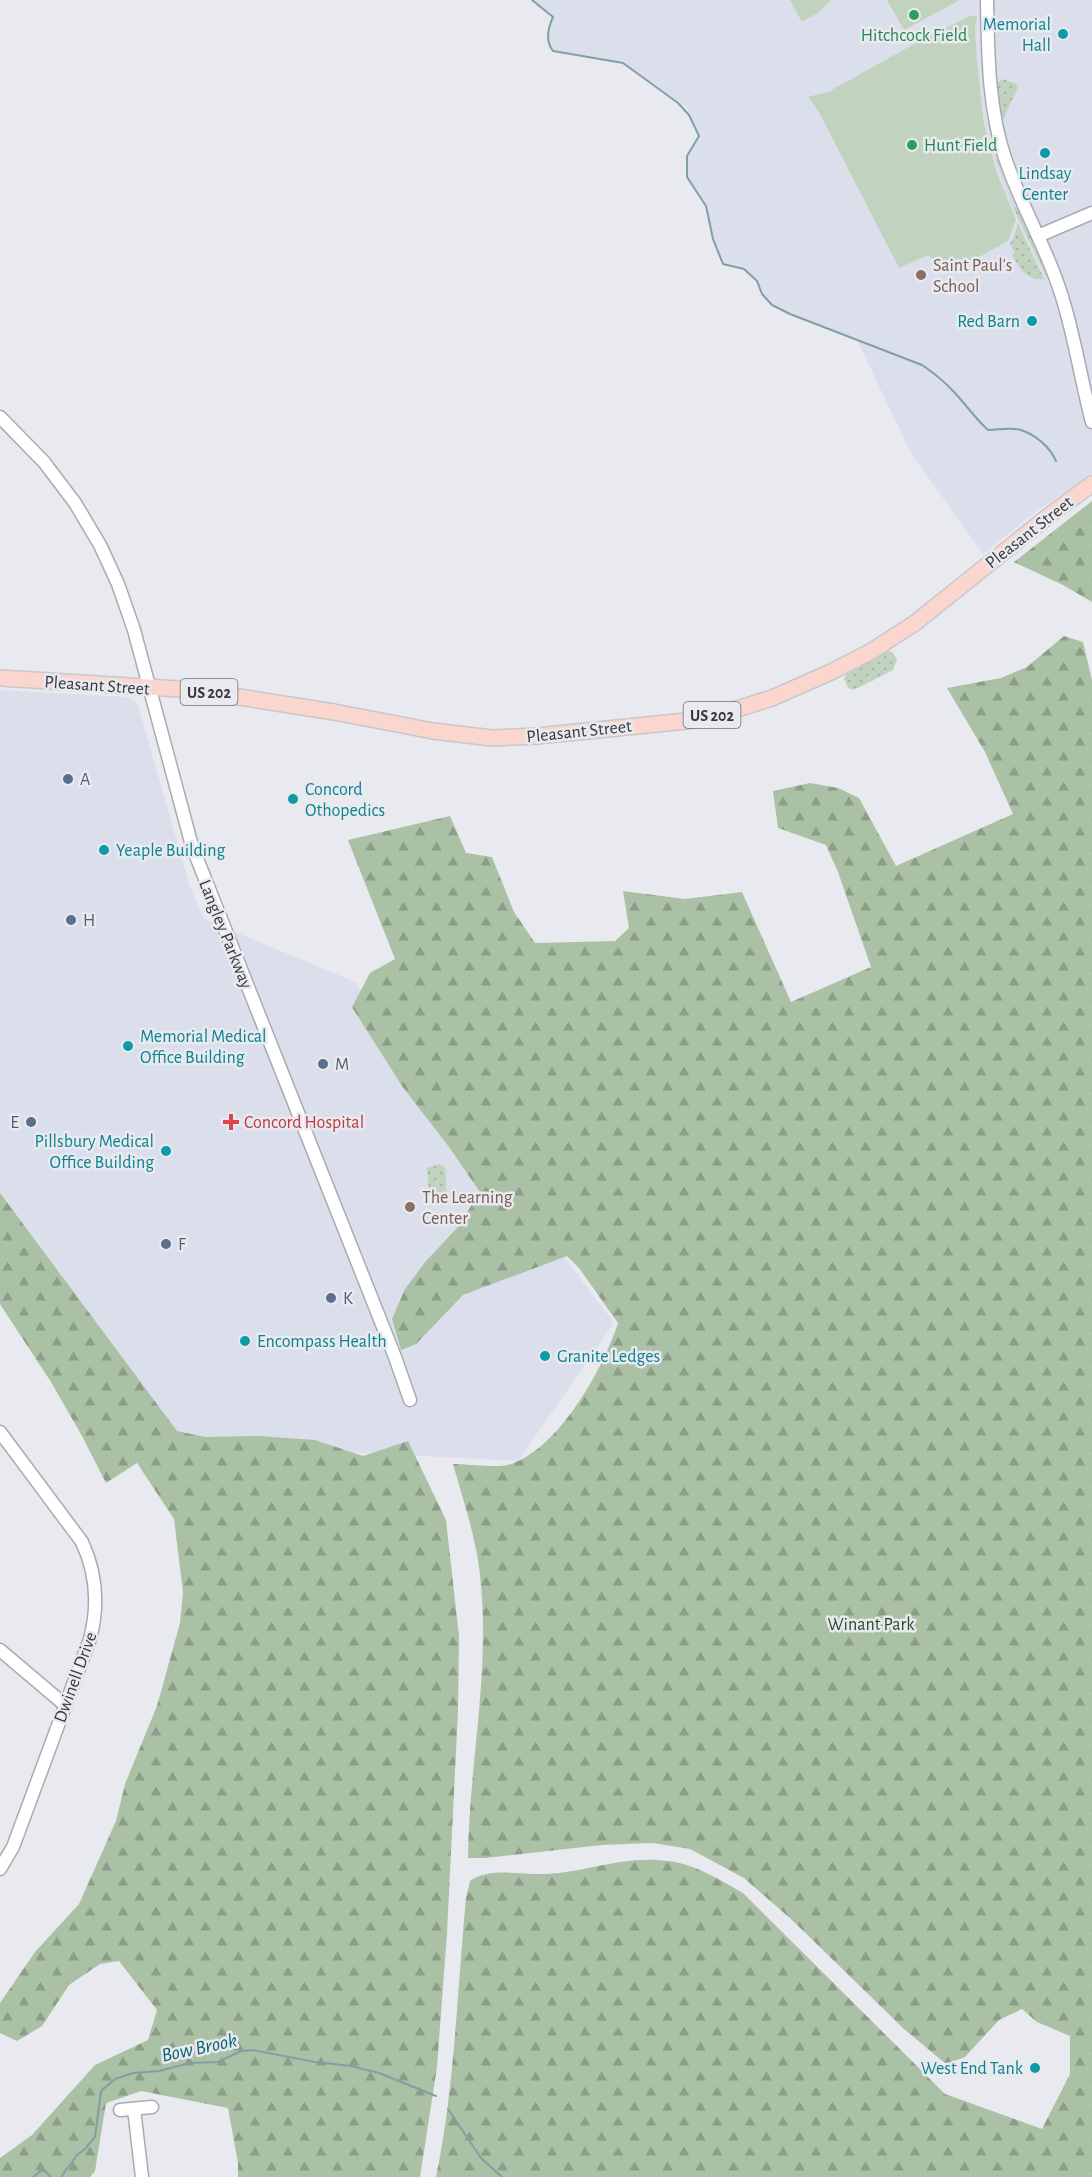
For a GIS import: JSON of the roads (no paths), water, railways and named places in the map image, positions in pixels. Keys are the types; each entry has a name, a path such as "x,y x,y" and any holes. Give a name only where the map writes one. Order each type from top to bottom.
{"main road":[{"name":"Pleasant Street","path":"0,678 195,690 334,712 433,731 492,738 537,736 687,721 753,705 790,691 880,646 915,623 1092,484"}],"street":[{"path":"987,0 991,94 1004,155 1065,306 1092,422"},
{"path":"1038,236 1092,213"},
{"name":"Langley Parkway","path":"0,417 44,462 87,521 118,584 151,689 192,846 387,1336 410,1400"},
{"name":"Dwinell Drive","path":"0,1432 82,1542 91,1560 97,1600 90,1639 13,1847 0,1869"},
{"path":"0,1650 65,1706"},
{"path":"120,2110 152,2107"},
{"path":"134,2109 142,2177"}],"waterway":[{"path":"532,0 553,17 548,34 553,51 623,63 678,103 689,115 699,136 687,156 687,177 706,206 713,239 723,264 744,269 757,281 762,294 772,305 922,365 947,385 988,430 1013,429 1027,432 1046,446 1056,461"},
{"name":"Bow Brook","path":"61,2177 77,2155 95,2137 101,2091 115,2079 133,2073 159,2071 190,2063 218,2062 241,2051 253,2050 315,2062 351,2066 379,2073 436,2096"},
{"name":"Bow Brook","path":"448,2109 481,2158 502,2177"},
{"name":"Bow Brook","path":"33,2177 41,2171 45,2171 51,2177"}],"place":[{"name":"Hitchcock Field","path":"914,15"},
{"name":"Memorial Hall","path":"1063,34"},
{"name":"Hunt Field","path":"912,145"},
{"name":"Lindsay Center","path":"1045,153"},
{"name":"Saint Paul's School","path":"921,275"},
{"name":"Red Barn","path":"1032,321"},
{"name":"A","path":"68,779"},
{"name":"Concord Othopedics","path":"293,799"},
{"name":"Yeaple Building","path":"104,850"},
{"name":"H","path":"71,920"},
{"name":"Memorial Medical Office Building","path":"128,1046"},
{"name":"M","path":"323,1064"},
{"name":"E","path":"31,1122"},
{"name":"Concord Hospital","path":"231,1122"},
{"name":"Pillsbury Medical Office Building","path":"166,1151"},
{"name":"The Learning Center","path":"410,1207"},
{"name":"F","path":"166,1244"},
{"name":"K","path":"331,1298"},
{"name":"Encompass Health","path":"245,1341"},
{"name":"Granite Ledges","path":"545,1356"},
{"name":"West End Tank","path":"1035,2068"}],"park label":[{"name":"Winant Park","path":"871,1624"}]}
